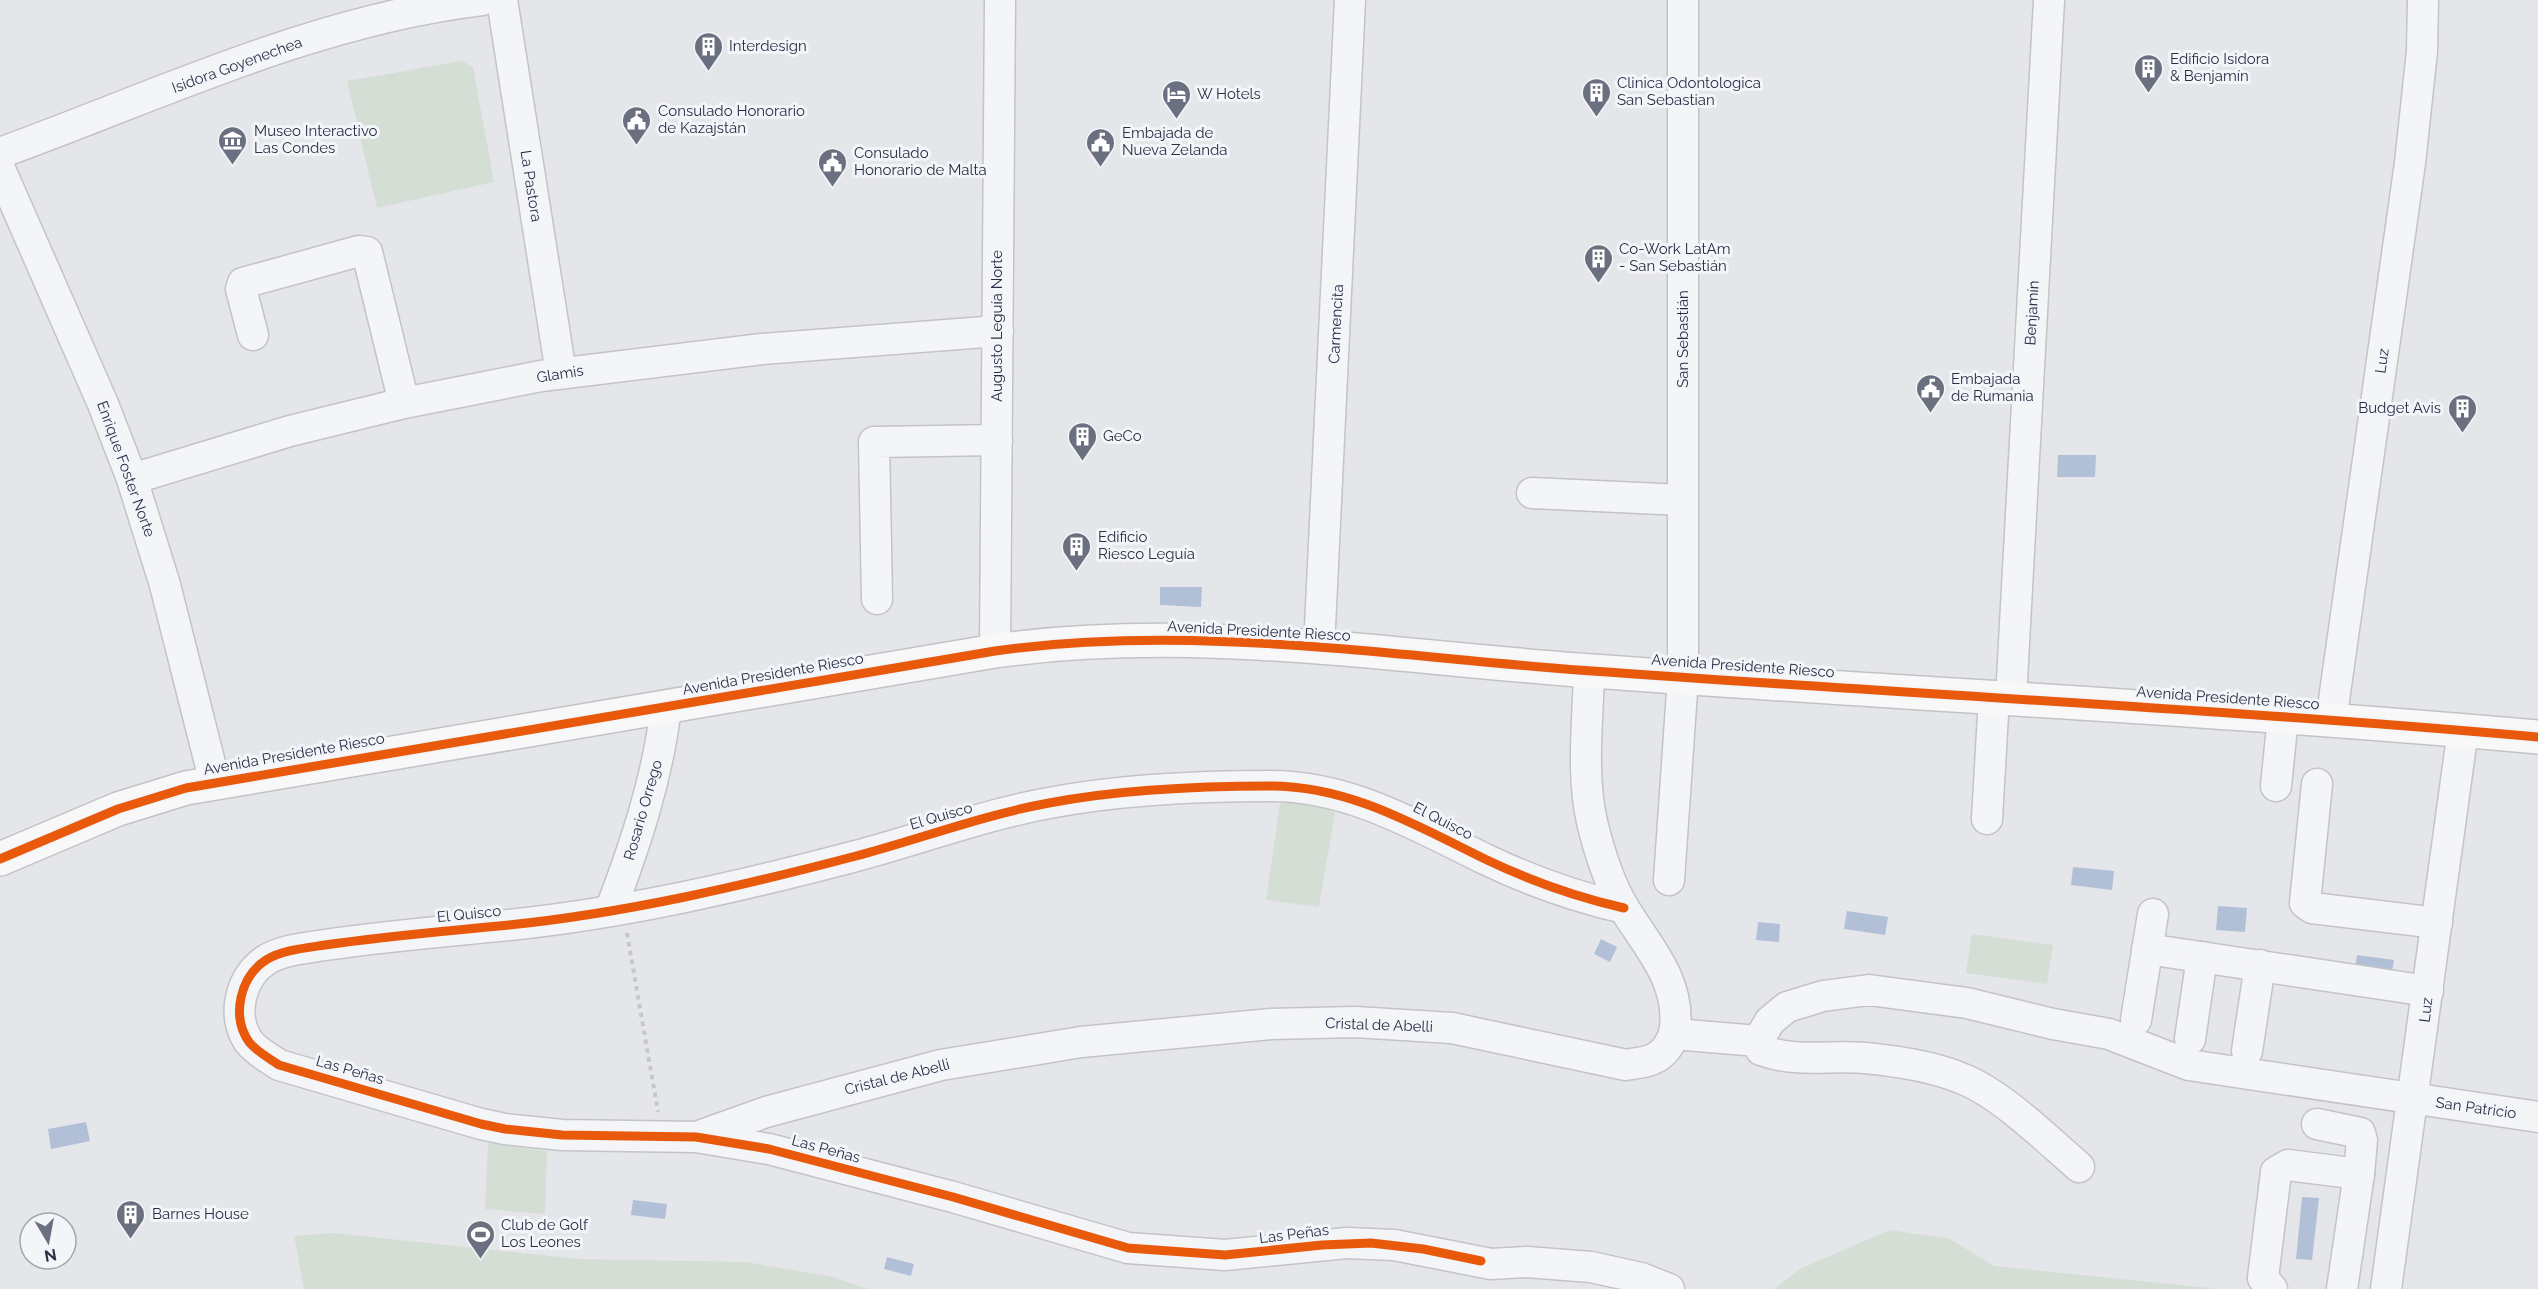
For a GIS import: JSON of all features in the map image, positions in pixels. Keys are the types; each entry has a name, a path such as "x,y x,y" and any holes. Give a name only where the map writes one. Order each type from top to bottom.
{"main road":[{"name":"Avenida Presidente Riesco","path":"0,860 77,825 150,797 215,783 995,651 1051,644 1136,639 1318,648 1589,671 2283,717 2538,737"}],"street":[{"name":"Isidora Goyenechea","path":"0,153 309,38 386,16 482,0"},
{"name":"La Pastora","path":"502,0 561,373"},
{"name":"Augusto Leguía Norte","path":"995,651 1000,0"},
{"name":"Carmencita","path":"1318,648 1350,0"},
{"name":"San Sebastián","path":"1669,880 1683,677 1683,0"},
{"name":"Benjamín","path":"1979,817 1995,697 2049,0"},
{"name":"Luz","path":"2331,721 2410,163 2422,51 2423,0"},
{"name":"Enrique Foster Norte","path":"0,169 103,404 132,479 165,585 215,783"},
{"path":"253,335 241,290 243,283 359,251 367,252 404,403"},
{"name":"Glamis","path":"132,479 290,431 404,403 561,373 762,349 998,331"},
{"path":"877,599 874,442 997,440"},
{"path":"1532,492 1683,500"},
{"path":"1589,671 1588,796 1601,854 1612,885 1624,908 1656,955 1667,977 1676,1017 1674,1034 1758,1041 1761,1050 1780,1057 1866,1058 1925,1067 1965,1079 2034,1128 2079,1167"},
{"name":"Rosario Orrego","path":"617,910 626,869 658,756 666,707"},
{"path":"2276,786 2283,717"},
{"name":"Luz","path":"2386,1289 2414,1100 2463,730"},
{"path":"2317,784 2305,903 2312,908 2438,923"},
{"name":"El Quisco","path":"255,968 272,957 307,948 535,922 617,910 856,856 1045,804 1123,791 1271,786 1328,790 1397,815 1490,861 1558,891 1624,908"},
{"path":"2136,1020 2153,914"},
{"path":"2147,949 2428,990"},
{"path":"2190,1039 2202,957"},
{"path":"2247,1051 2260,966"},
{"name":"Las Peñas","path":"255,968 242,994 241,1024 256,1050 279,1065 481,1124 536,1133 696,1137 769,1149 953,1197 1128,1248 1225,1255 1322,1245 1371,1243 1424,1249 1491,1264 1559,1263 1591,1267 1641,1278 1669,1289"},
{"name":"San Patricio","path":"1758,1041 1770,1021 1787,1007 1823,996 1869,990 1967,1003 2053,1024 2109,1034 2189,1065 2538,1117"},
{"name":"Cristal de Abelli","path":"696,1137 766,1113 910,1072 1082,1042 1271,1024 1354,1022 1452,1028 1626,1065 1652,1060 1667,1048 1674,1034"},
{"path":"2317,1124 2360,1133 2362,1140 2342,1289"},
{"path":"2272,1289 2263,1278 2276,1172 2288,1165 2358,1174"},
{"path":"2352,1222 2395,1228"}],"path":[{"path":"617,910 662,1136"}],"shaded area":[{"path":"462,61 473,67 494,182 377,208 347,81"},
{"path":"1311,802 1335,813 1319,907 1266,900 1280,803"},
{"path":"1972,934 2053,945 2047,984 1966,973"},
{"path":"488,1143 547,1151 545,1214 485,1209"},
{"path":"1890,1230 1950,1239 1994,1266 2218,1289 1774,1289 1800,1269"},
{"name":"Club de Golf Los Leones","path":"333,1233 579,1259 746,1262 833,1277 868,1289 304,1289 294,1236"}],"water":[{"path":"2058,455 2096,455 2095,477 2057,477"},
{"path":"1160,587 1202,587 1201,607 1160,605"},
{"path":"2073,867 2114,871 2112,890 2071,885"},
{"path":"2218,906 2247,908 2245,932 2216,930"},
{"path":"1847,911 1888,917 1885,935 1844,929"},
{"path":"1758,922 1780,924 1779,942 1756,940"},
{"path":"1601,939 1617,947 1610,962 1594,954"},
{"path":"2357,955 2394,960 2391,979 2354,973"},
{"path":"86,1122 90,1141 51,1149 48,1129"},
{"path":"2302,1197 2319,1198 2312,1260 2296,1259"},
{"path":"633,1200 667,1204 665,1219 631,1215"},
{"path":"887,1257 914,1264 911,1276 884,1269"}],"cycle path":[{"path":"0,859 118,809 186,788 995,651 1070,643 1144,640 1294,645 1592,671 2302,718 2538,737"},
{"path":"1481,1261 1423,1249 1371,1243 1322,1245 1225,1255 1128,1248 953,1197 769,1149 696,1137 562,1135 481,1124 279,1065 259,1052 243,1032 240,1021 241,998 244,987 257,967 272,957 294,950 371,939 553,920 640,906 813,867 1024,808 1104,794 1160,789 1271,786 1300,788 1356,800 1409,822 1537,882 1624,908"}],"place":[{"name":"Interdesign","path":"708,72"},
{"name":"Edificio Isidora & Benjamín","path":"2149,94"},
{"name":"Clinica Odontologica San Sebastian","path":"1596,118"},
{"name":"W Hotels","path":"1176,120"},
{"name":"Consulado Honorario de Kazajstán","path":"637,146"},
{"name":"Museo Interactivo Las Condes","path":"233,166"},
{"name":"Embajada de Nueva Zelanda","path":"1101,168"},
{"name":"Consulado Honorario de Malta","path":"833,188"},
{"name":"Co-Work LatAm - San Sebastián","path":"1598,284"},
{"name":"Embajada de Rumania","path":"1930,414"},
{"name":"Budget Avis","path":"2462,434"},
{"name":"GeCo","path":"1082,462"},
{"name":"Edificio Riesco Leguía","path":"1077,572"},
{"name":"Barnes House","path":"131,1240"},
{"name":"Club de Golf Los Leones","path":"480,1260"}]}
